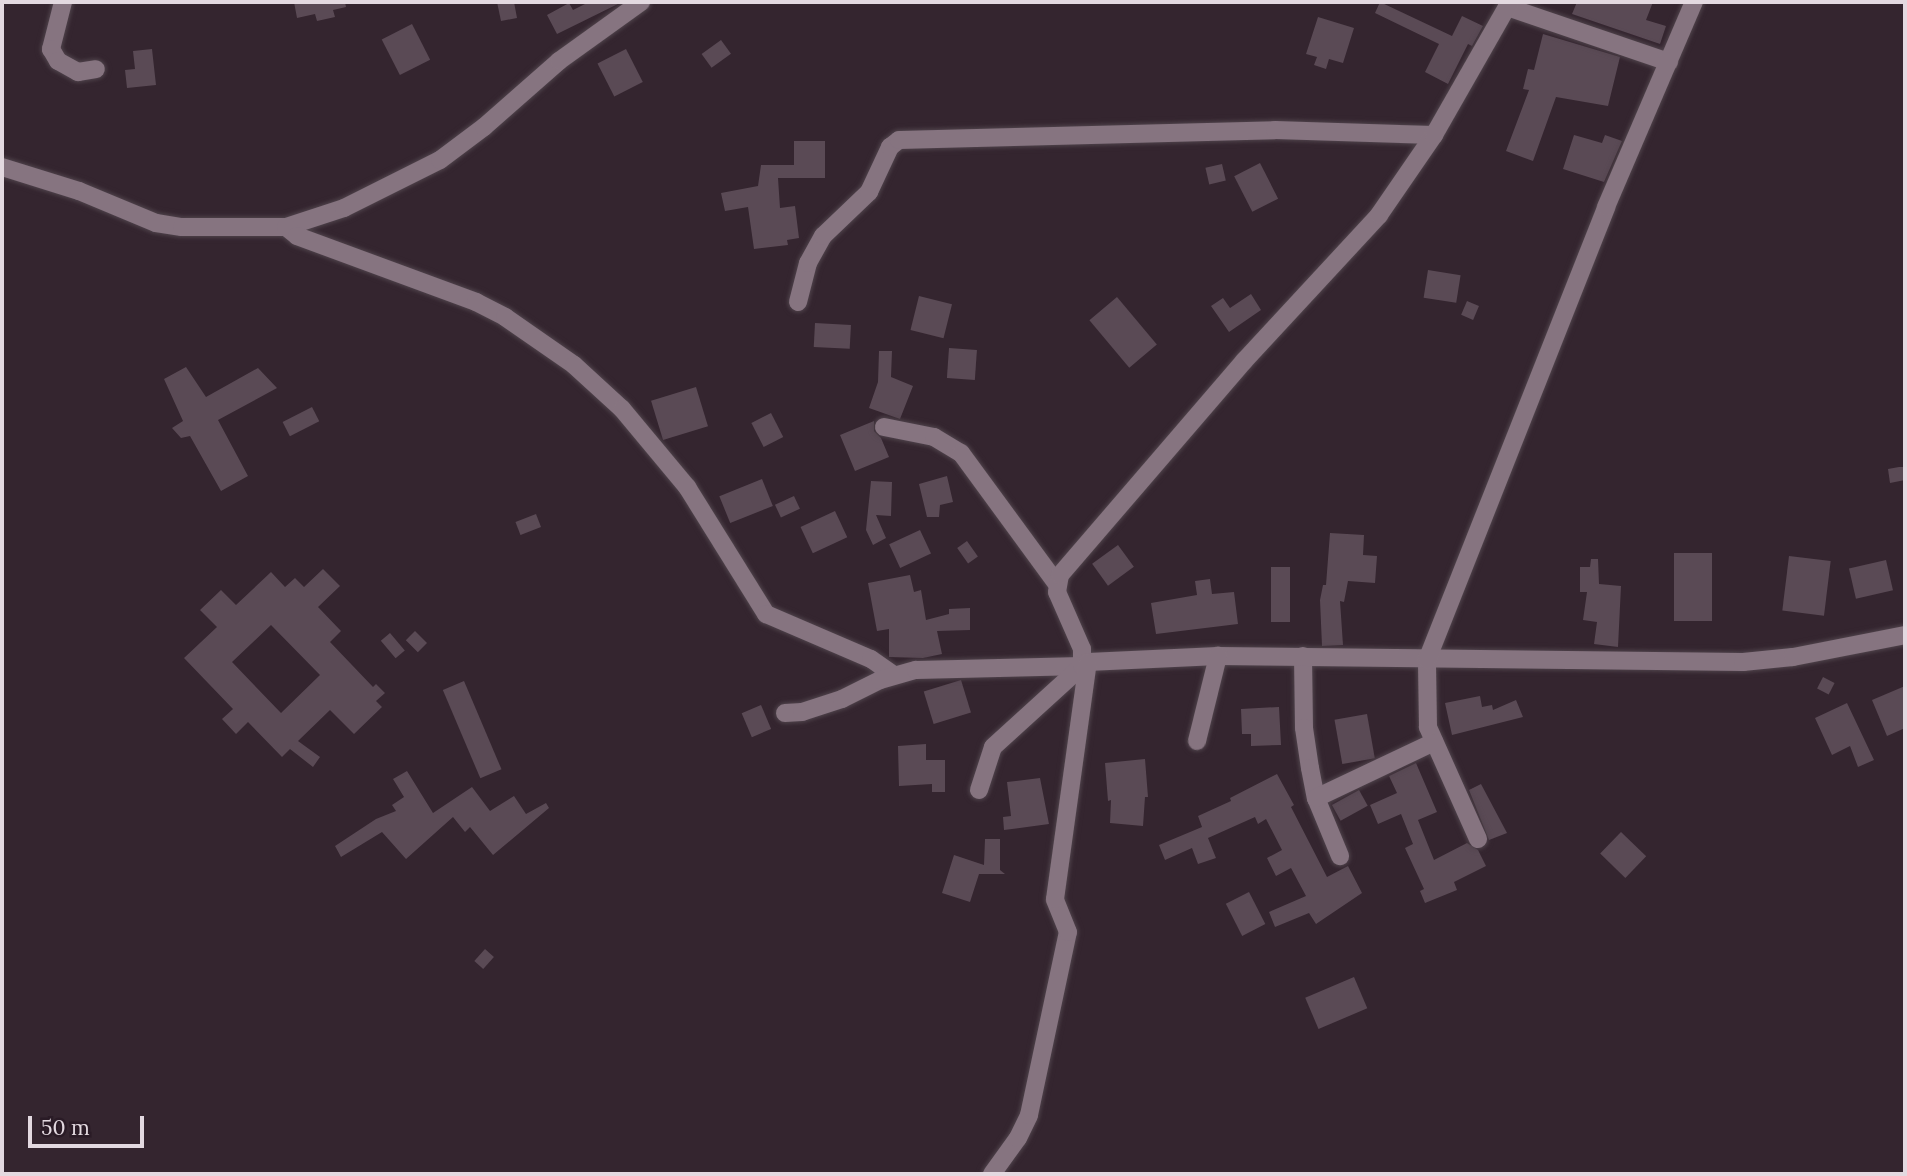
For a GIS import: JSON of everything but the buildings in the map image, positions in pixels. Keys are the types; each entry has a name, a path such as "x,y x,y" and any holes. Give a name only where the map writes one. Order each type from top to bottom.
{"street":[{"path":"63,2 51,50 58,61 78,72 96,69"},
{"path":"2,167 79,191 156,223 182,227 286,227 344,208 440,160 484,127 559,61 641,2"},
{"path":"1478,839 1434,742 1426,718 1427,660 1560,320 1694,2"},
{"path":"1056,583 1244,360 1379,215 1434,135 1508,4 1669,62"},
{"path":"798,302 808,263 823,236 869,192 890,147 899,141 1275,130 1434,135"},
{"path":"286,227 298,236 476,302 505,317 574,365 622,409 687,487 766,614 871,659 894,675"},
{"path":"884,427 934,437 961,453 1056,583 1057,592 1082,649 1085,664 1055,899 1068,932 1029,1115 1018,1138 992,1174"},
{"path":"785,713 802,712 842,699 894,675 916,670 1218,656 1743,662 1793,657 1905,635"},
{"path":"1197,740 1218,656"},
{"path":"1303,656 1304,728 1317,798 1340,856"},
{"path":"979,790 993,747 1085,664"},
{"path":"1317,798 1434,742"}]}
